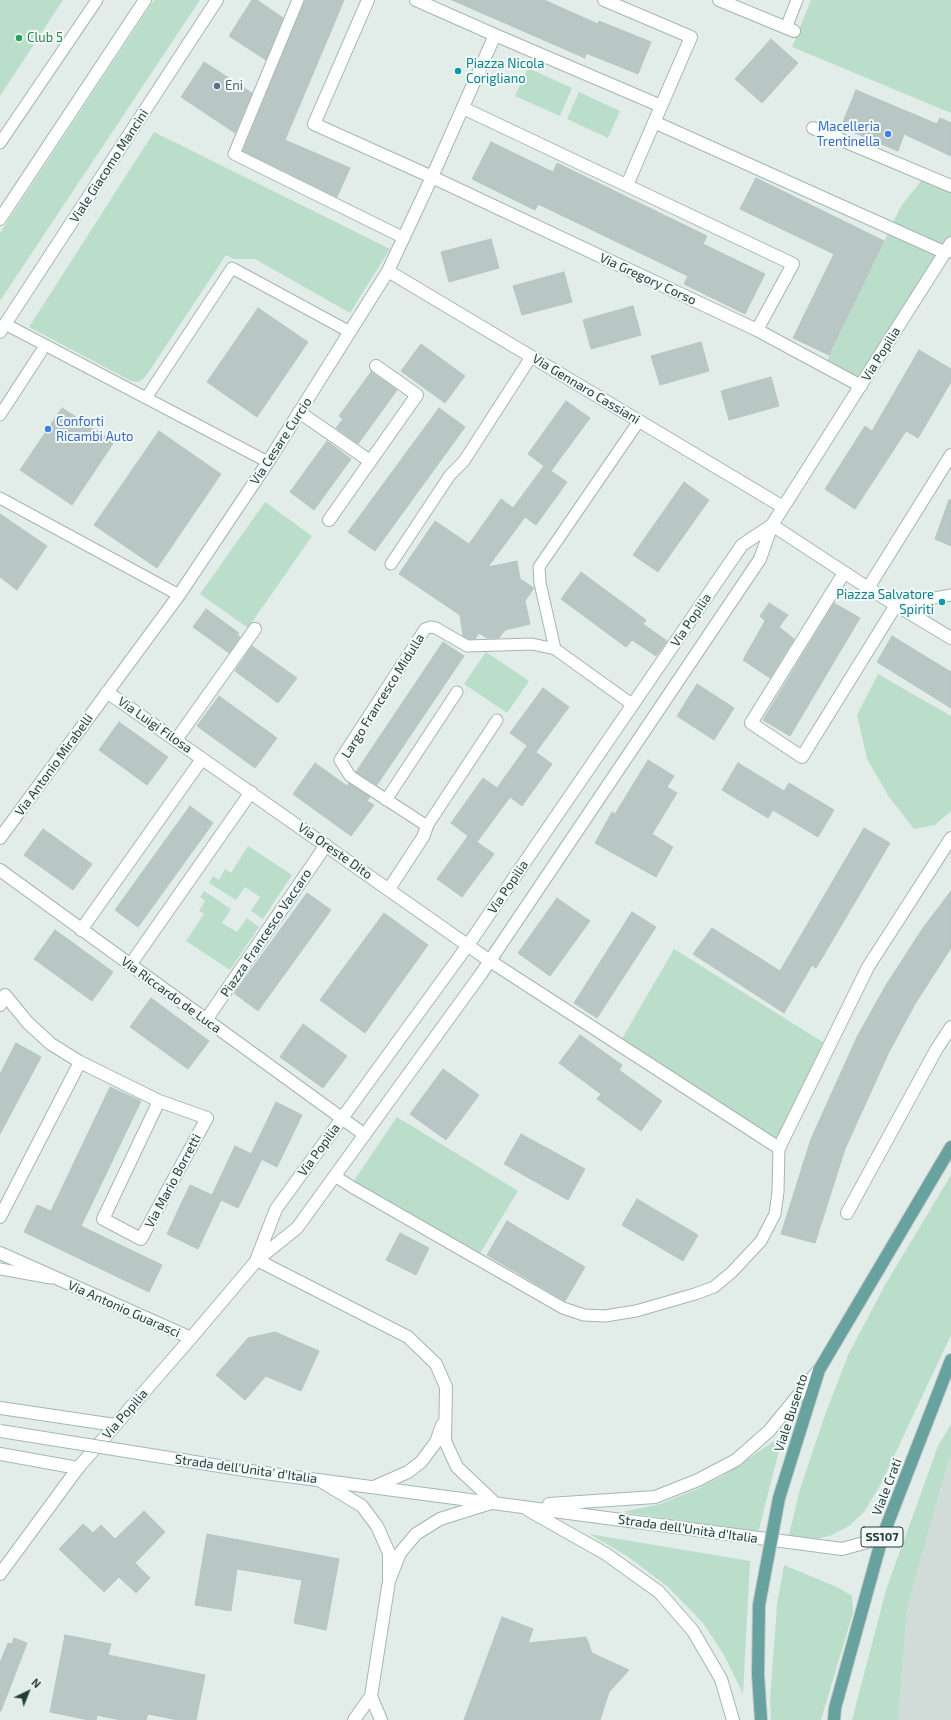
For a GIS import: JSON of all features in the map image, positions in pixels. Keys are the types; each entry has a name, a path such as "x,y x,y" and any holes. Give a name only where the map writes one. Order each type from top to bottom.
{"main road":[{"name":"Viale Busento","path":"761,1720 758,1674 759,1605 778,1498 819,1370 951,1147"},
{"name":"Viale Crati","path":"834,1720 835,1708 882,1538 951,1360"}],"street":[{"path":"0,219 145,0"},
{"name":"Viale Giacomo Mancini","path":"3,328 217,0"},
{"path":"368,0 314,124 432,177 495,35"},
{"path":"416,0 661,106"},
{"path":"604,0 691,37 627,185"},
{"path":"718,0 790,29"},
{"path":"463,108 793,264 757,330"},
{"path":"654,122 948,248"},
{"path":"813,128 951,186"},
{"name":"Via Cesare Curcio","path":"108,692 179,595 300,412 388,271 432,177"},
{"name":"Via Gregory Corso","path":"432,177 757,330 861,386"},
{"name":"Via Popilia","path":"0,1574 78,1468 257,1260 297,1228 490,961 760,559 772,525 948,248"},
{"name":"Via Gennaro Cassiani","path":"388,271 783,507"},
{"path":"329,520 417,395 376,366"},
{"path":"300,412 370,461"},
{"path":"868,588 951,456"},
{"path":"772,525 844,573 951,638"},
{"name":"Via Popilia","path":"257,1260 276,1209 468,945 742,546 772,525"},
{"path":"844,573 751,723 802,757 896,605"},
{"path":"176,740 255,629"},
{"name":"Via Luigi Filosa","path":"108,692 202,759"},
{"name":"Via Antonio Mirabelli","path":"0,838 108,692"},
{"path":"81,930 202,759"},
{"name":"Via Oreste Dito","path":"202,759 490,961 779,1148"},
{"path":"130,965 251,792"},
{"path":"389,889 423,837 427,826"},
{"path":"779,1148 868,967 951,838"},
{"name":"Piazza Francesco Vaccaro","path":"206,1020 326,845"},
{"name":"Via Riccardo de Luca","path":"0,870 365,1135"},
{"name":"Via Mario Borretti","path":"0,1005 5,994 28,1023 52,1044 80,1062 160,1101 207,1118 141,1239 103,1219 160,1101"},
{"path":"847,1213 936,1050 951,1027"},
{"path":"0,1217 80,1062"},
{"name":"Via Antonio Guarasci","path":"0,1253 191,1338"},
{"path":"257,1260 408,1337 436,1364 446,1387 447,1412 445,1441 457,1467 494,1502 440,1519 416,1534 400,1553 390,1581 371,1696 354,1720"},
{"path":"522,1506 655,1497 698,1480 736,1460 769,1431 819,1370"},
{"path":"0,1408 115,1425"},
{"path":"374,1487 408,1472 420,1462 436,1442 447,1412"},
{"name":"Strada dell'Unita' d'Italia","path":"0,1431 257,1472 494,1502"},
{"path":"0,1454 78,1468"},
{"path":"319,1480 362,1506 377,1526 389,1553 390,1581"},
{"name":"Strada dell'Unità d'Italia","path":"494,1502 842,1549 882,1538"},
{"path":"522,1506 606,1554 659,1592 693,1630 718,1673 733,1720"},
{"path":"371,1696 381,1720"}],"lane":[{"path":"0,143 97,0"},
{"path":"298,0 234,154 404,238"},
{"path":"790,29 797,0"},
{"path":"146,398 232,268 350,332"},
{"path":"3,328 146,398 268,462"},
{"path":"0,415 41,352"},
{"path":"391,564 450,476 464,462 531,357"},
{"path":"633,705 555,649 540,583 539,567 639,421"},
{"path":"0,498 179,595"},
{"path":"896,605 951,595"},
{"name":"Largo Francesco Midulla","path":"427,826 350,776 340,760 425,629 430,627 436,628 467,646 532,644 555,649"},
{"path":"386,800 457,692"},
{"path":"427,826 497,720"},
{"path":"335,1176 563,1308 584,1315 605,1316 636,1311 695,1294 714,1287 732,1272 761,1241 775,1214 778,1192 779,1148"},
{"name":"Via Antonio Guarasci","path":"0,1269 56,1279"}],"shaded area":[{"path":"951,1455 951,1720 898,1720 907,1609"}],"green space":[{"name":"Club 5","path":"0,0 63,0 0,96"},
{"path":"154,0 200,0 0,301 0,233"},
{"path":"811,0 951,0 951,113 792,47"},
{"path":"528,68 572,88 560,116 515,96"},
{"path":"579,92 620,111 608,138 567,119"},
{"path":"154,132 390,249 350,313 255,259 234,259 226,255 148,373 138,382 131,381 29,327"},
{"path":"926,175 951,186 951,243 861,386 824,367 901,206"},
{"path":"265,502 312,536 248,628 200,594"},
{"path":"486,652 529,681 507,713 464,684"},
{"path":"878,674 951,716 951,811 935,825 914,829 889,797 867,759 857,715"},
{"path":"248,846 292,875 263,919 251,911 260,897 245,887 236,900 209,883 213,876 219,880 225,869 231,873"},
{"path":"204,891 231,909 222,923 237,932 247,918 259,927 230,970 186,941 204,914 199,911 205,901 200,897"},
{"path":"674,949 829,1046 779,1148 619,1044"},
{"path":"397,1117 518,1191 479,1255 353,1182"},
{"path":"951,1175 951,1335 881,1484 864,1512 849,1526 832,1535 814,1540 788,1539 800,1489 826,1412 849,1353 885,1285"},
{"path":"951,1424 951,1456 947,1465 907,1609 898,1720 852,1720 886,1590 938,1446"},
{"path":"783,1435 758,1533 623,1512 660,1504 697,1489 724,1475"},
{"path":"589,1534 750,1561 743,1694 724,1655 703,1623 668,1587 627,1556"},
{"path":"784,1565 839,1588 852,1596 853,1613 821,1720 771,1720 770,1700 777,1605"}],"building":[{"path":"252,0 257,0 283,18 266,60 229,36"},
{"path":"305,0 344,0 285,140 350,168 337,197 243,151"},
{"path":"452,0 544,0 598,24 599,21 651,42 638,74 586,53 585,58"},
{"path":"771,39 798,63 762,103 735,79"},
{"path":"204,62 252,93 235,133 181,97"},
{"path":"856,90 937,124 940,118 951,123 951,156 904,134 898,151 841,127"},
{"path":"491,142 553,172 557,163 707,236 703,244 765,274 745,314 684,284 688,276 538,204 535,210 472,179"},
{"path":"756,178 884,241 829,355 793,338 834,254 740,209"},
{"path":"491,239 499,268 449,282 441,252"},
{"path":"564,272 572,302 522,315 513,286"},
{"path":"633,306 641,335 591,349 583,320"},
{"path":"258,308 308,342 257,417 207,382"},
{"path":"701,342 709,371 660,385 651,356"},
{"path":"421,344 465,376 445,403 401,371"},
{"path":"919,350 951,369 951,382 918,438 906,431 855,509 825,489 865,426 872,431"},
{"path":"371,372 397,390 358,444 336,428 343,419 339,416"},
{"path":"771,377 779,406 729,420 721,391"},
{"path":"566,401 590,418 551,471 567,482 536,525 525,517 488,567 517,561 520,579 534,588 525,601 530,624 505,630 499,638 487,638 479,633 475,639 469,639 463,636 460,615 399,574 435,521 469,544 501,499 513,508 544,466 528,454"},
{"path":"62,408 114,442 72,505 20,470"},
{"path":"439,408 465,427 375,551 348,532"},
{"path":"159,431 221,474 157,568 94,525"},
{"path":"327,441 351,459 314,510 290,492"},
{"path":"684,482 709,500 658,572 633,555"},
{"path":"949,500 951,500 951,546 935,539"},
{"path":"0,514 47,546 17,590 0,577"},
{"path":"581,572 646,620 643,624 667,641 656,656 632,640 626,647 561,599"},
{"path":"769,603 788,615 779,627 794,639 770,678 743,660 765,621 760,616"},
{"path":"834,603 860,618 790,736 763,720"},
{"path":"206,609 239,633 237,635 240,637 229,653 193,627"},
{"path":"892,636 951,672 951,708 877,662"},
{"path":"443,642 464,656 377,785 356,772"},
{"path":"252,646 297,678 278,703 235,671"},
{"path":"697,684 734,708 714,740 677,716"},
{"path":"543,688 569,707 536,752 510,733"},
{"path":"219,696 277,738 255,768 197,726"},
{"path":"119,722 168,757 147,785 99,750"},
{"path":"527,746 552,764 522,806 510,797 477,842 494,854 462,897 437,879 468,836 451,823 483,778 497,788"},
{"path":"648,760 674,776 667,787 677,793 652,834 673,847 656,877 595,843 612,812 615,814"},
{"path":"315,763 347,786 349,783 370,797 367,801 374,805 351,836 293,794"},
{"path":"738,763 784,791 789,783 834,810 818,837 773,810 768,818 722,790"},
{"path":"190,806 213,823 138,927 115,910"},
{"path":"864,828 890,843 816,968 812,965 784,1013 693,954 712,928 780,971"},
{"path":"43,829 92,864 73,890 24,855"},
{"path":"951,891 951,948 915,1004 889,1052 845,1149 815,1243 781,1234 811,1139 857,1037 886,985 923,928"},
{"path":"307,893 331,910 258,1011 234,993"},
{"path":"557,898 590,921 550,976 518,953"},
{"path":"632,912 656,927 597,1018 574,1003"},
{"path":"384,913 428,945 365,1033 320,1000"},
{"path":"55,930 113,972 92,1001 34,959"},
{"path":"151,998 209,1041 188,1069 130,1027"},
{"path":"303,1024 347,1056 323,1088 280,1057"},
{"path":"580,1035 622,1065 619,1070 662,1101 641,1131 597,1099 601,1094 559,1063"},
{"path":"16,1043 41,1057 0,1134 0,1074"},
{"path":"443,1069 479,1095 446,1140 410,1114"},
{"path":"110,1087 141,1101 81,1226 162,1265 149,1292 24,1232 37,1205 51,1211"},
{"path":"276,1102 302,1115 277,1167 251,1154"},
{"path":"521,1134 585,1169 568,1200 504,1164"},
{"path":"235,1146 262,1159 238,1208 221,1200 198,1249 167,1234 190,1185 212,1195"},
{"path":"637,1199 698,1235 683,1261 622,1225"},
{"path":"507,1221 585,1267 565,1301 487,1255"},
{"path":"400,1233 429,1248 416,1275 386,1260"},
{"path":"275,1332 319,1351 301,1391 266,1376 245,1400 216,1375 248,1338"},
{"path":"144,1511 165,1532 135,1563 150,1578 136,1593 119,1577 104,1592 59,1549 83,1524 93,1533 101,1525 115,1539"},
{"path":"207,1534 339,1559 326,1630 294,1623 302,1580 237,1569 231,1611 195,1605"},
{"path":"502,1617 533,1629 528,1643 586,1637 592,1653 629,1670 609,1692 600,1720 464,1720"},
{"path":"65,1635 111,1644 108,1655 205,1675 196,1720 178,1720 148,1714 146,1720 121,1720 97,1715 96,1720 89,1720 50,1712"},
{"path":"14,1638 27,1643 0,1711 0,1663 8,1643 12,1644"}],"place":[{"name":"Club 5","path":"19,38"},
{"name":"Piazza Nicola Corigliano","path":"458,71"},
{"name":"Eni","path":"217,86"},
{"name":"Macelleria Trentinella","path":"888,134"},
{"name":"Conforti Ricambi Auto","path":"48,429"},
{"name":"Piazza Salvatore Spiriti","path":"942,602"}]}
